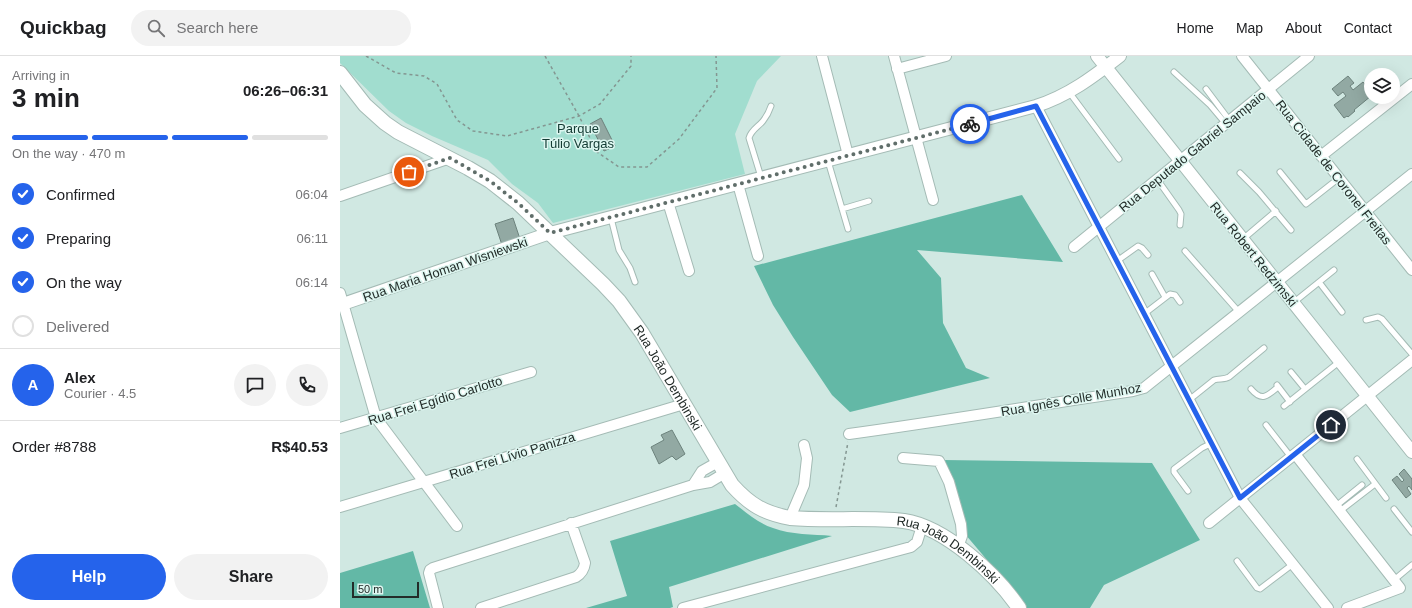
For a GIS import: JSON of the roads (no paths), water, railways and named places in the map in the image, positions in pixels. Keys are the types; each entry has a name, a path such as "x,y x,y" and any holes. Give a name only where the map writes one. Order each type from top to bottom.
{"main road":[{"name":"Rua João Dembinski","path":"340,74 366,105 385,123 398,132 450,158 490,181 518,203 603,284 632,317 654,350 732,485 750,503 762,510 790,518 895,521 913,523 922,526 944,537 958,547 994,578 1019,608"}],"street":[{"path":"822,56 848,155"},
{"path":"894,56 933,200"},
{"path":"897,69 946,56"},
{"name":"Rua Robert Redzimski","path":"1097,56 1412,452"},
{"name":"Rua Maria Homan Wisniewski","path":"341,301 550,233 1049,102 1088,81 1120,56"},
{"name":"Rua Cidade de Coronel Freitas","path":"1242,56 1412,270"},
{"name":"Rua Deputado Gabriel Sampaio","path":"1074,247 1309,56"},
{"path":"1321,156 1412,84"},
{"path":"1036,106 1240,498 1328,608"},
{"path":"340,196 450,158"},
{"name":"Rua Ignês Colle Munhoz","path":"849,434 971,417 1008,409 1133,391 1148,385 1412,174"},
{"path":"738,184 758,256"},
{"path":"668,202 689,271"},
{"path":"341,301 376,418 457,526"},
{"path":"1209,523 1411,361"},
{"name":"Rua Frei Egídio Carlotto","path":"340,428 531,372"},
{"name":"Rua Frei Lívio Panizza","path":"340,507 684,404"},
{"path":"790,518 804,485 807,458 804,445"},
{"path":"1293,455 1397,584 1346,608"},
{"path":"903,458 939,461 952,489 962,530 962,536 958,547"},
{"path":"438,608 429,573 430,570 572,523 693,485 710,482 721,467"},
{"path":"481,608 579,575 584,568 585,563 572,523"},
{"path":"683,608 911,547 917,542 922,526"}],"lane":[{"path":"1174,72 1228,122"},
{"path":"1206,89 1228,122"},
{"path":"1069,92 1119,159"},
{"path":"761,178 749,138 751,133 763,122 771,106"},
{"path":"828,160 848,229"},
{"path":"1280,172 1306,204 1339,178"},
{"path":"1240,173 1259,192 1291,230"},
{"path":"1158,179 1181,214 1180,225"},
{"path":"842,209 869,202"},
{"path":"1242,239 1276,211"},
{"path":"611,217 619,250 628,263 635,282"},
{"path":"1117,261 1138,246 1148,255"},
{"path":"1185,251 1239,312"},
{"path":"1293,303 1334,270"},
{"path":"1152,274 1165,297"},
{"path":"1319,282 1342,312"},
{"path":"1144,314 1165,297 1173,294 1180,302"},
{"path":"1366,320 1378,317 1382,319 1411,361"},
{"path":"1189,400 1214,380 1229,377 1264,348"},
{"path":"1284,406 1340,362"},
{"path":"1292,372 1305,389"},
{"path":"1251,389 1256,396 1262,397 1267,396 1277,386 1290,402"},
{"path":"1266,425 1293,455"},
{"path":"1188,491 1175,475 1174,469 1202,448 1212,443"},
{"path":"1357,459 1386,498"},
{"path":"1338,509 1375,484"},
{"path":"1338,509 1362,485"},
{"path":"1394,509 1412,532"},
{"path":"1237,561 1257,588 1260,589 1293,564"},
{"path":"1397,584 1412,565"}],"park label":[{"name":"Parque Túlio Vargas","path":"578,136"}]}
